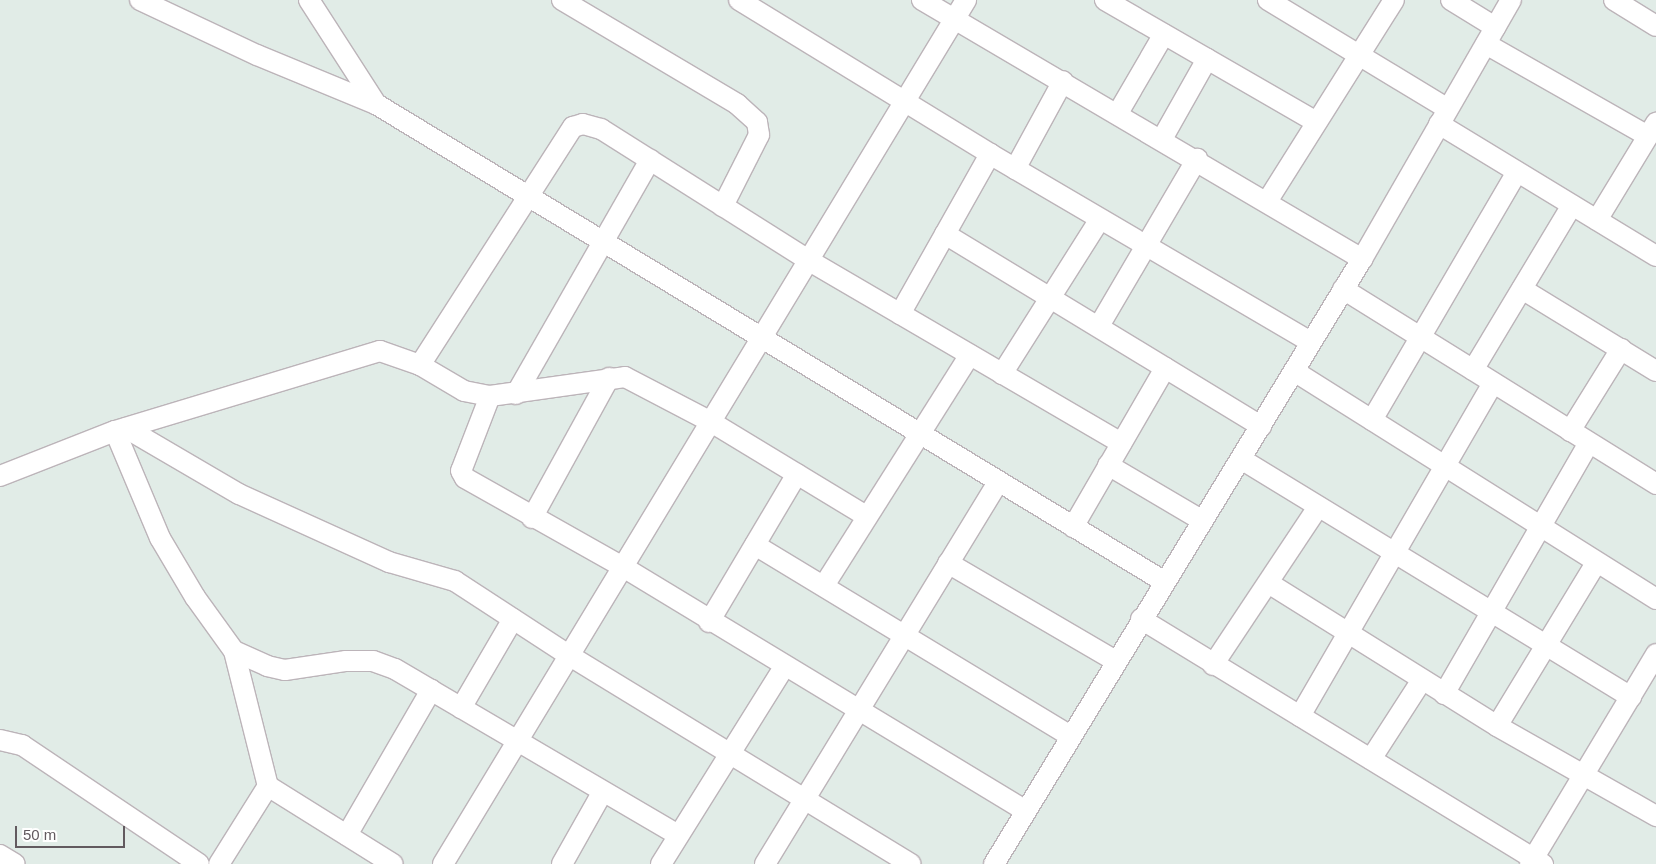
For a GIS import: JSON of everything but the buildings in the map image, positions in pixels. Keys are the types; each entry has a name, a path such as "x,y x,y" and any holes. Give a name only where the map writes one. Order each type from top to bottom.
{"street":[{"path":"140,0 257,55 376,104 760,340 1165,582"},
{"path":"309,0 376,104"},
{"path":"562,0 736,104 757,122 760,135 724,206"},
{"path":"740,0 1015,169 1311,342"},
{"path":"922,0 1268,200 1362,259"},
{"path":"444,864 966,0"},
{"path":"1105,0 1315,122"},
{"path":"1268,0 1291,6 1517,172 1656,256"},
{"path":"1268,200 1315,122 1394,0"},
{"path":"1451,0 1491,35 1652,129 1597,220"},
{"path":"994,864 1141,619 1203,521 1362,259 1510,0"},
{"path":"1620,2 1656,26"},
{"path":"1118,113 1164,34"},
{"path":"1162,139 1207,59"},
{"path":"1015,169 1063,82"},
{"path":"420,365 573,127 583,124 601,129 808,260 1122,443"},
{"path":"900,314 990,154"},
{"path":"1099,326 1197,159"},
{"path":"516,394 650,160"},
{"path":"1372,420 1418,336 1517,172"},
{"path":"1473,370 1572,204"},
{"path":"1002,374 1100,219"},
{"path":"945,234 1261,426"},
{"path":"1343,289 1656,484"},
{"path":"1522,289 1656,370"},
{"path":"1570,431 1621,349"},
{"path":"0,476 120,430 380,351 420,365 464,391 490,396 516,394 625,377 711,422 866,516"},
{"path":"824,584 970,355"},
{"path":"1073,527 1165,368"},
{"path":"1294,371 1596,563 1656,599"},
{"path":"532,518 609,378"},
{"path":"1300,716 1346,633 1493,383"},
{"path":"490,396 461,474 532,518 623,567 709,622 1026,811"},
{"path":"120,430 239,494 389,562 455,581 570,656 728,754 806,798 910,864"},
{"path":"120,430 160,538 196,597 234,651 268,786 393,864"},
{"path":"1444,694 1590,443"},
{"path":"1241,458 1393,554 1631,697"},
{"path":"1108,465 1203,521"},
{"path":"709,622 797,474"},
{"path":"765,864 998,482"},
{"path":"1213,665 1270,584 1318,507"},
{"path":"755,544 824,584 905,636 1071,736"},
{"path":"948,563 1116,661"},
{"path":"1497,726 1596,563"},
{"path":"1270,584 1497,726 1656,816"},
{"path":"462,708 513,619"},
{"path":"1141,619 1213,665 1371,759 1535,862 1656,654"},
{"path":"234,651 267,666 285,670 373,661 462,708 602,793 678,835"},
{"path":"660,864 784,667"},
{"path":"1371,759 1422,680"},
{"path":"347,835 430,690"},
{"path":"0,740 22,745 200,864"},
{"path":"220,864 268,786"},
{"path":"562,864 602,793"},
{"path":"0,855 15,864"}]}
